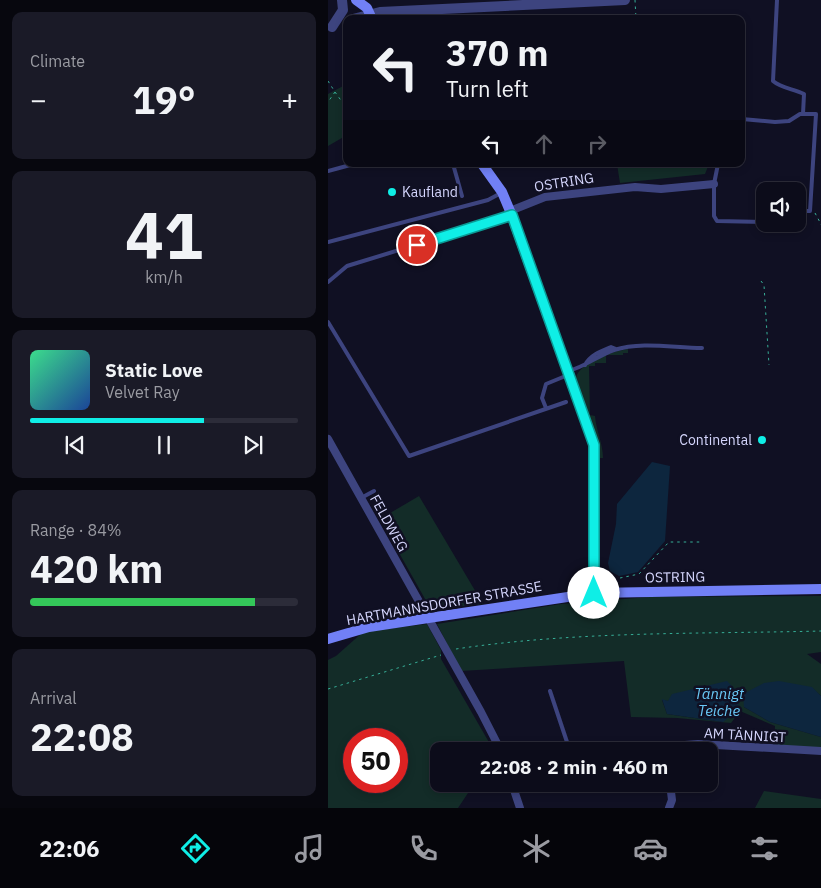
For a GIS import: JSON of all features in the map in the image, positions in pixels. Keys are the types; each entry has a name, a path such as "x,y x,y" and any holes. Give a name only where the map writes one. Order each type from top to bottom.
{"main road":[{"path":"356,0 371,15"},
{"path":"484,167 502,192 511,213 569,373 596,456 594,593"},
{"name":"OSTRING","path":"594,593 822,589"},
{"name":"HARTMANNSDORFER STRASSE","path":"328,639 369,627 594,593"}],"street":[{"path":"330,28 343,10 342,0"},
{"path":"432,15 625,0"},
{"path":"330,28 343,23"},
{"name":"OSTRING","path":"511,213 545,197 636,187 661,189 714,184"},
{"name":"FELDWEG","path":"328,439 429,618"},
{"path":"429,618 496,742"},
{"name":"AM TÄNNIGT","path":"718,746 734,745 822,751"},
{"path":"515,792 520,808"},
{"path":"669,808 672,800 671,792"}],"lane":[{"path":"777,0 773,81 779,86 792,88 804,94 802,114"},
{"path":"745,119 775,122 788,121 802,114 816,114 810,210 806,210"},
{"path":"328,171 343,167"},
{"path":"454,167 462,196"},
{"path":"717,167 714,184 714,216 717,221 756,222"},
{"path":"328,242 488,200 502,192"},
{"path":"328,282 347,266 511,213"},
{"path":"328,322 409,456 566,402"},
{"path":"546,408 542,398 546,384 585,366 588,360 600,351 611,348 616,350 657,346 702,348"},
{"path":"362,498 374,491"},
{"path":"550,691 567,742"}],"path":[{"path":"635,0 636,15"},
{"path":"328,82 343,103"},
{"path":"328,102 335,92"},
{"path":"810,210 816,213 822,226"},
{"path":"761,281 764,285 769,365"},
{"path":"620,578 639,574 669,542 700,542"},
{"path":"328,689 438,657 446,650 510,641 564,637 822,631"}],"green space":[{"path":"343,86 343,137 328,146 328,94"},
{"path":"617,167 708,167 705,174 620,183"},
{"path":"628,349 628,353 623,353 623,355 606,355"},
{"path":"606,355 606,363 595,363 595,366 589,366 590,415 595,416 603,453 603,458 600,458 576,377 584,367"},
{"path":"419,496 483,604 435,609 429,606 380,519"},
{"path":"821,596 821,652 807,654 821,664 821,696 811,687 744,707 770,722 821,737 821,751 774,749 775,726 740,711 731,723 677,718 631,717 624,661 461,671 437,624 561,604 649,597","holes":["705,685 723,722 667,714 662,700 668,701"]},
{"path":"427,624 441,650 441,659 489,742 430,742 430,792 469,792 458,808 328,808 328,660 336,656 363,632"},
{"path":"764,791 821,799 821,808 755,808"}],"water":[{"path":"652,462 670,466 665,541 638,572 619,576 610,571 608,563 616,524 617,504"},
{"name":"Tännigt Teiche","path":"727,681 736,690 739,704 732,715 723,722 667,714 662,699 668,701 672,694"},
{"name":"Tännigt Teiche","path":"779,681 812,687 821,696 821,737 770,722 744,707 743,694 764,683"}],"place":[{"name":"Kaufland","path":"392,192"},
{"name":"Continental","path":"762,440"}],"route":[{"path":"417,245 512,215 594,445 596,456 594,593"}]}
